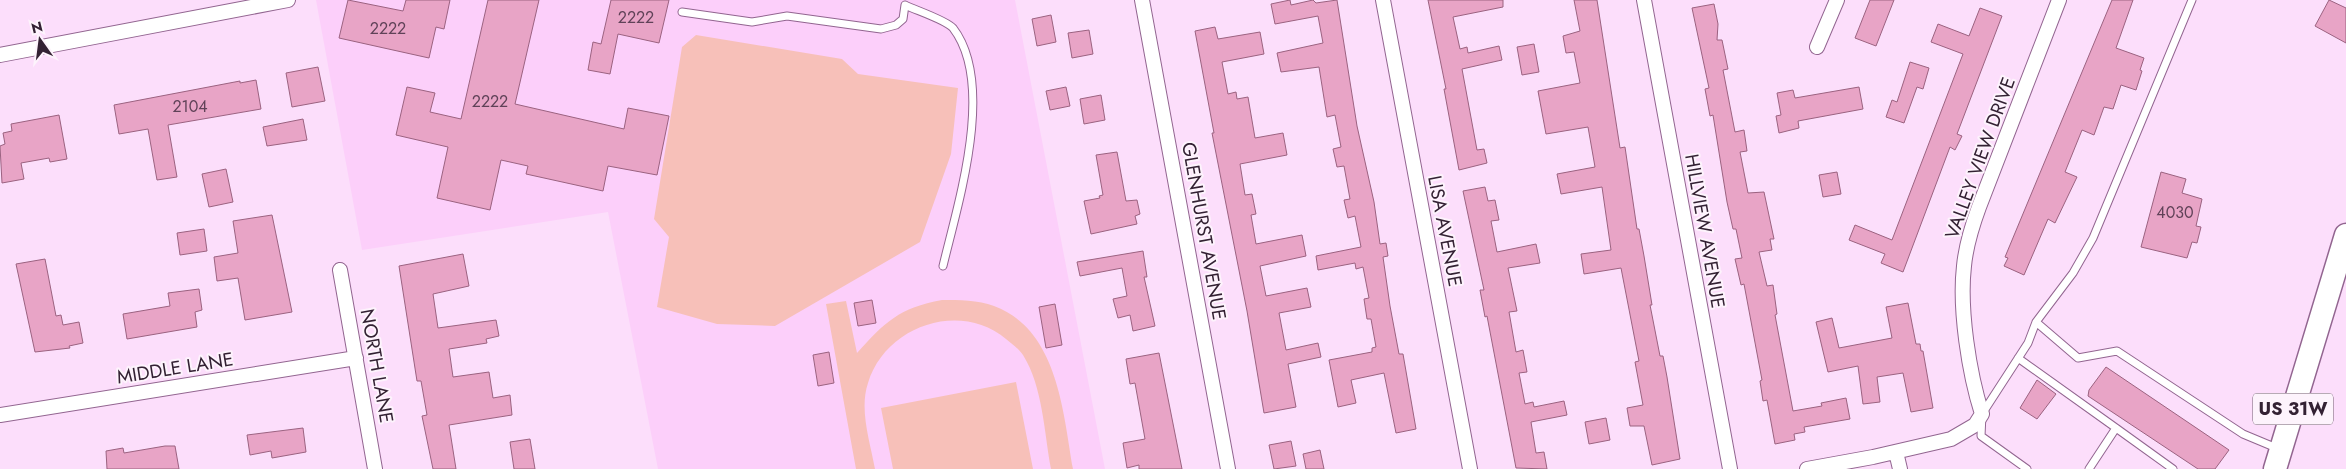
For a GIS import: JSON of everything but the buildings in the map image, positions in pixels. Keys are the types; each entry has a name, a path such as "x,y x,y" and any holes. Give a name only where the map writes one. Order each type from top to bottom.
{"main road":[{"name":"US 31W","path":"2278,459 2346,235"}],"street":[{"path":"0,55 288,0"},
{"name":"GLENHURST AVENUE","path":"1142,0 1228,469"},
{"name":"LISA AVENUE","path":"1383,0 1470,469"},
{"name":"HILLVIEW AVENUE","path":"1644,0 1730,469"},
{"path":"1817,47 1837,0"},
{"name":"VALLEY VIEW DRIVE","path":"1982,414 1974,389 1963,306 1965,257 1970,232 1979,206 2060,0"},
{"name":"NORTH LANE","path":"340,270 375,469"},
{"name":"MIDDLE LANE","path":"0,416 356,358"},
{"path":"1807,469 1896,452 1950,439 1975,425 1982,414"},
{"path":"1896,452 1900,469"}],"lane":[{"path":"2027,469 1981,436 1982,414 2028,343 2036,322 2074,273 2094,238 2192,0"},
{"path":"682,12 752,22 787,16 881,29 896,25 903,19 905,2 951,26 966,50 974,118 969,153 943,266"},
{"path":"2036,322 2078,358 2117,350 2244,434 2278,459"},
{"path":"2018,358 2173,469"},
{"path":"2089,469 2116,428"}],"shaded area":[{"path":"316,0 1015,0 1105,469 658,469 608,212 362,250"},
{"path":"696,35 842,59 858,74 958,88 951,154 920,242 775,326 717,324 657,307 669,237 654,219 682,47"},
{"path":"942,300 975,301 994,306 1015,318 1032,334 1044,353 1054,375 1073,469 1051,469 1039,395 1030,368 1021,353 1006,339 988,327 967,321 947,321 926,325 907,334 890,347 877,363 868,383 865,404 866,426 875,469 856,469 826,304 846,301 857,353 894,318 915,307"},
{"path":"1016,382 1033,469 893,469 881,408"}]}
